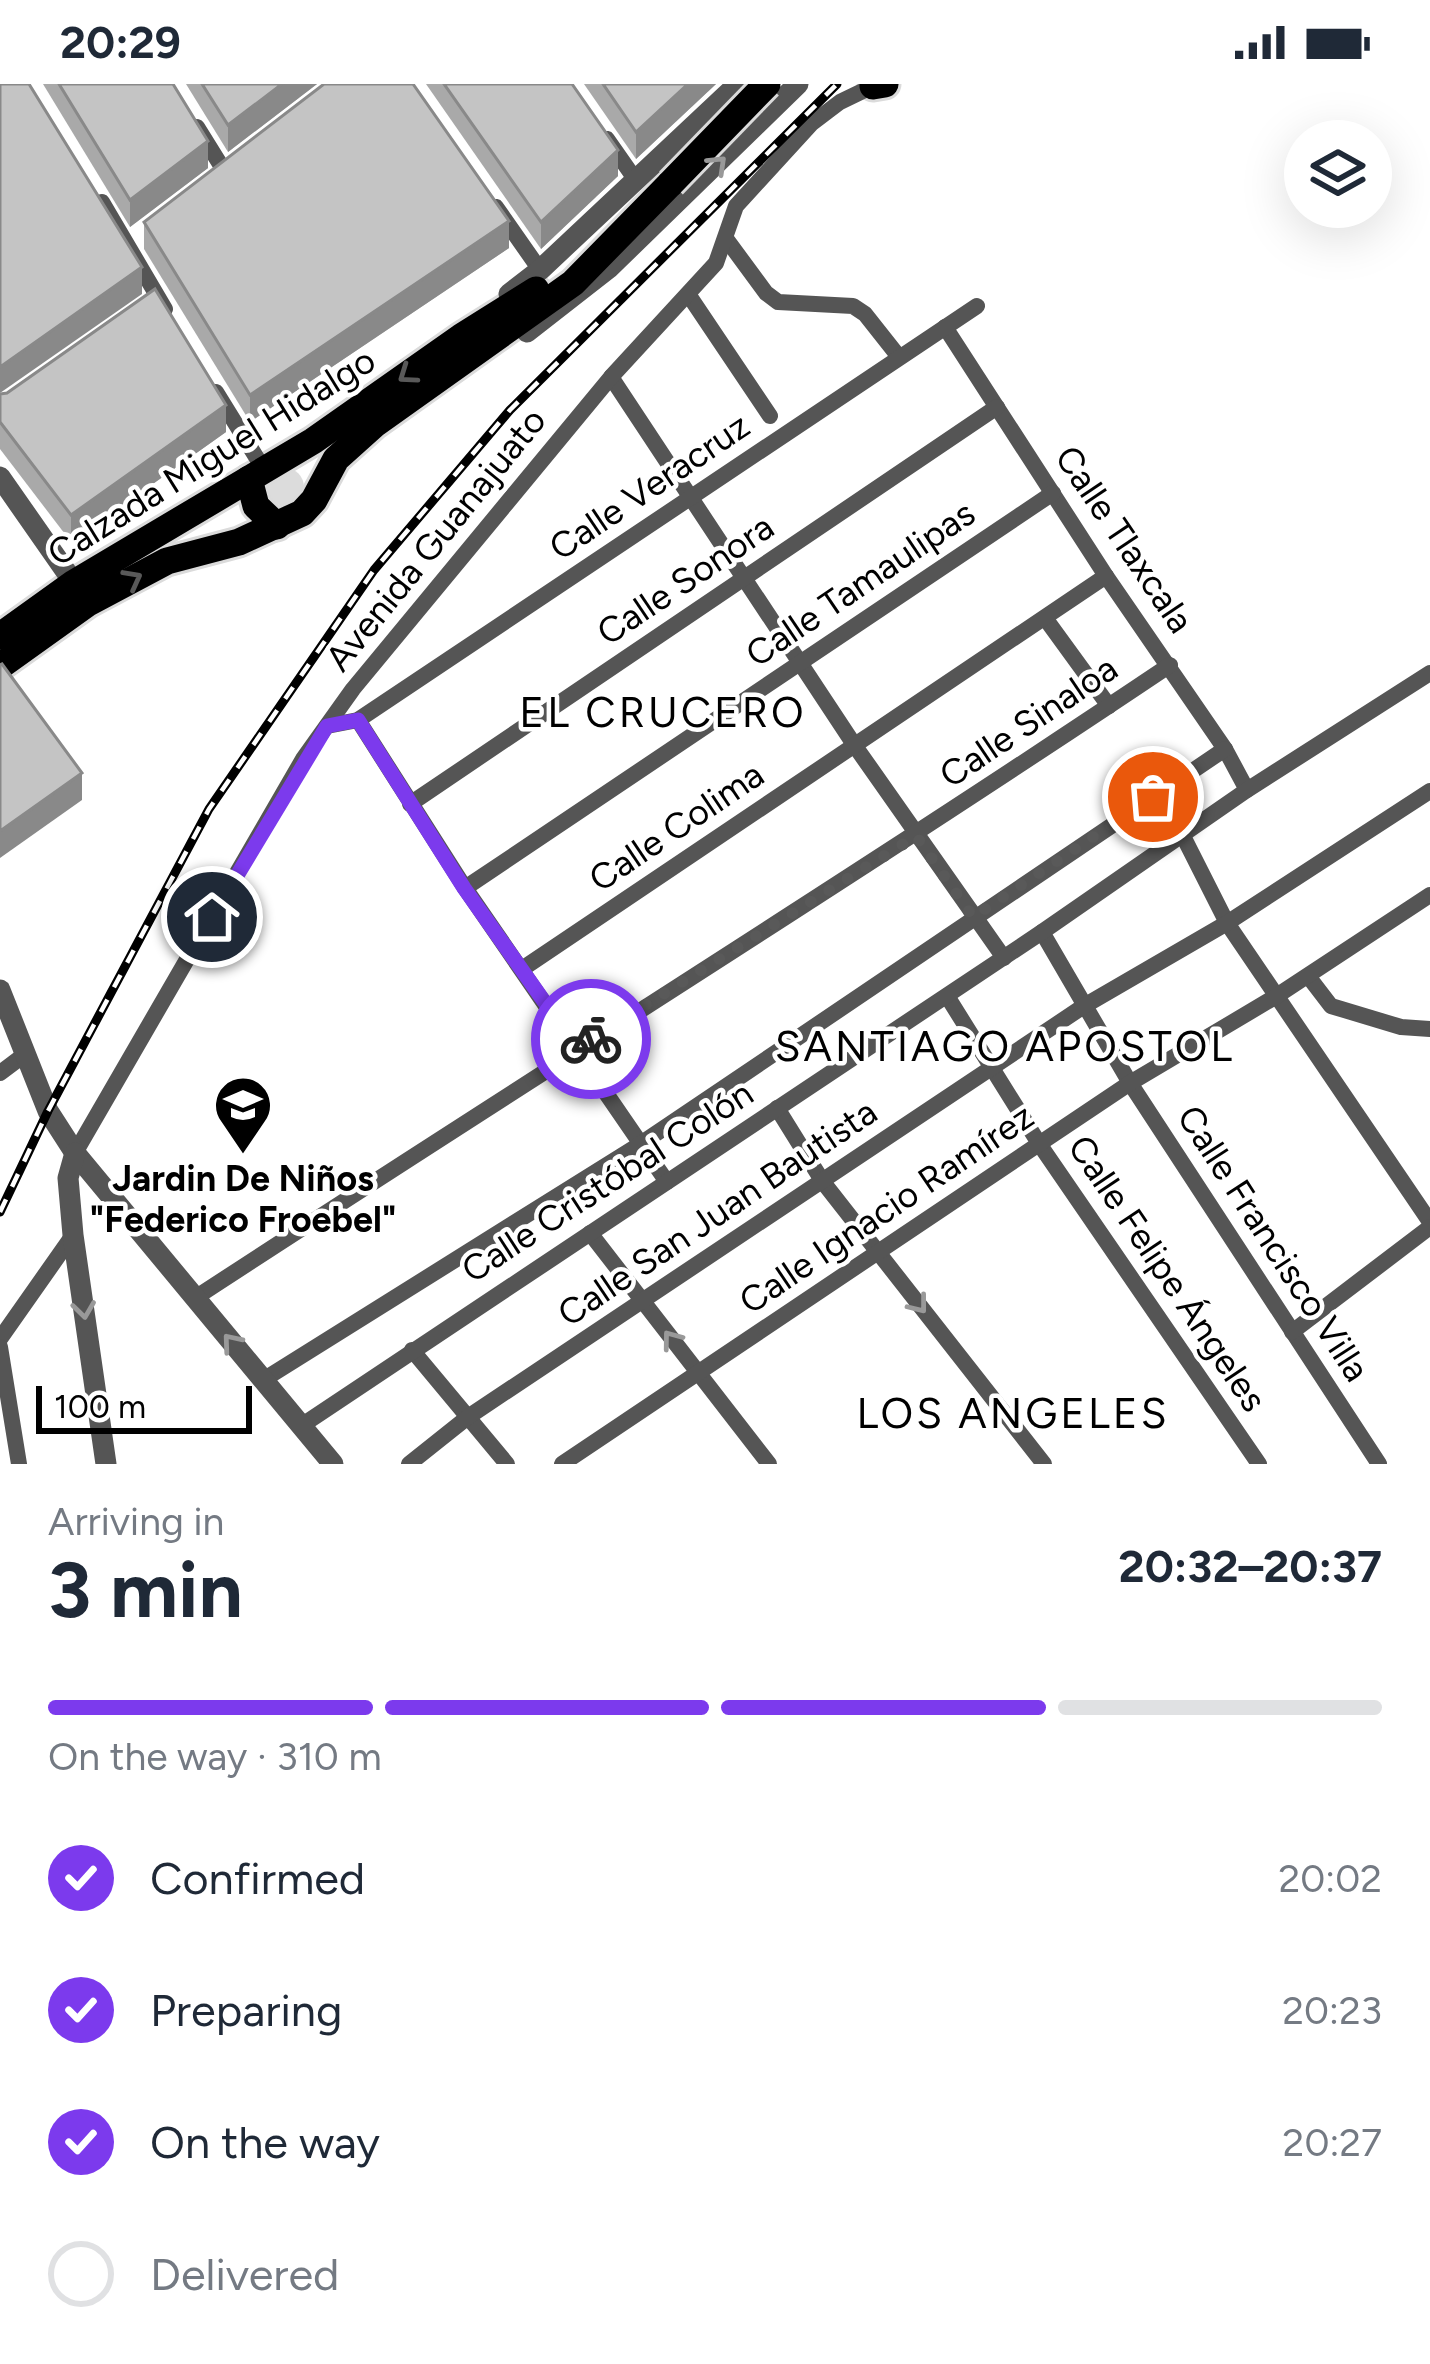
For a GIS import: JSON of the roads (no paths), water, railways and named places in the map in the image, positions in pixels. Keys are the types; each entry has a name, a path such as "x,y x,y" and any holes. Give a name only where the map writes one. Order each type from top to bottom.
{"main road":[{"path":"656,178 767,84"},
{"path":"656,178 730,88"},
{"name":"Calzada Miguel Hidalgo","path":"0,636 81,593 461,337 526,299 656,178"},
{"name":"Calzada Miguel Hidalgo","path":"0,665 81,593 167,561 238,542 302,513 336,459 375,424 573,283 656,178"},
{"path":"277,526 256,506 264,468 305,472 314,500"}],"street":[{"path":"427,388 552,315 609,268 798,84"},
{"name":"Avenida Guanajuato","path":"75,1153 304,759 352,689 611,377 716,263 732,212 811,124 840,102 878,85"},
{"path":"730,88 751,132"},
{"path":"192,119 225,172"},
{"path":"596,122 656,178"},
{"path":"208,184 244,157"},
{"name":"Calzada Miguel Hidalgo","path":"461,337 656,178"},
{"path":"88,180 169,317"},
{"path":"478,182 540,270"},
{"path":"128,244 144,232"},
{"path":"727,239 766,293 778,302 854,306 899,357"},
{"path":"688,294 770,416"},
{"path":"140,310 158,298"},
{"name":"Calle Veracruz","path":"358,720 977,306"},
{"name":"Calle Tlaxcala","path":"945,327 1225,749 1247,790"},
{"path":"205,374 264,468"},
{"path":"611,377 855,746 1004,958"},
{"name":"Calle Sonora","path":"410,804 997,407"},
{"path":"0,477 81,593"},
{"name":"Calle Tamaulipas","path":"464,888 1053,493"},
{"name":"Calle Colima","path":"522,969 1106,576"},
{"path":"1045,618 1108,706"},
{"name":"Calle Sinaloa","path":"195,1298 577,1048 916,836 1170,665"},
{"name":"Calle Cristóbal Colón","path":"301,1426 1004,958 1247,790 1430,673"},
{"path":"327,726 358,720 464,888 668,1182"},
{"path":"263,1380 642,1143 1225,749"},
{"name":"Calle San Juan Bautista","path":"409,1464 468,1418 1084,1006 1227,923 1430,790"},
{"path":"1182,834 1227,923 1430,1225 1292,1332"},
{"name":"Calle Ignacio Ramírez","path":"562,1464 1130,1083 1275,997 1430,895"},
{"name":"Calle Francisco Villa","path":"1042,932 1130,1083 1379,1464"},
{"path":"1308,976 1331,1006 1401,1027 1430,1029"},
{"path":"0,990 48,1111 75,1153 333,1464"},
{"name":"Calle Felipe Ángeles","path":"947,995 1040,1145 1259,1464"},
{"path":"0,1073 24,1055"},
{"path":"777,1108 823,1183 1044,1464"},
{"path":"75,1153 68,1178 106,1464"},
{"path":"590,1233 769,1464"},
{"path":"19,1464 0,1342 74,1234"},
{"path":"412,1350 507,1464"}],"railway":[{"path":"0,1212 48,1111 209,809 374,570 510,410 837,84"}],"place":[{"name":"Jardin De Niños \"Federico Froebel\"","path":"243,1156"}],"district":[{"name":"EL CRUCERO","path":"663,712"},
{"name":"SANTIAGO APOSTOL","path":"1005,1046"},
{"name":"LOS ANGELES","path":"1013,1413"}]}
